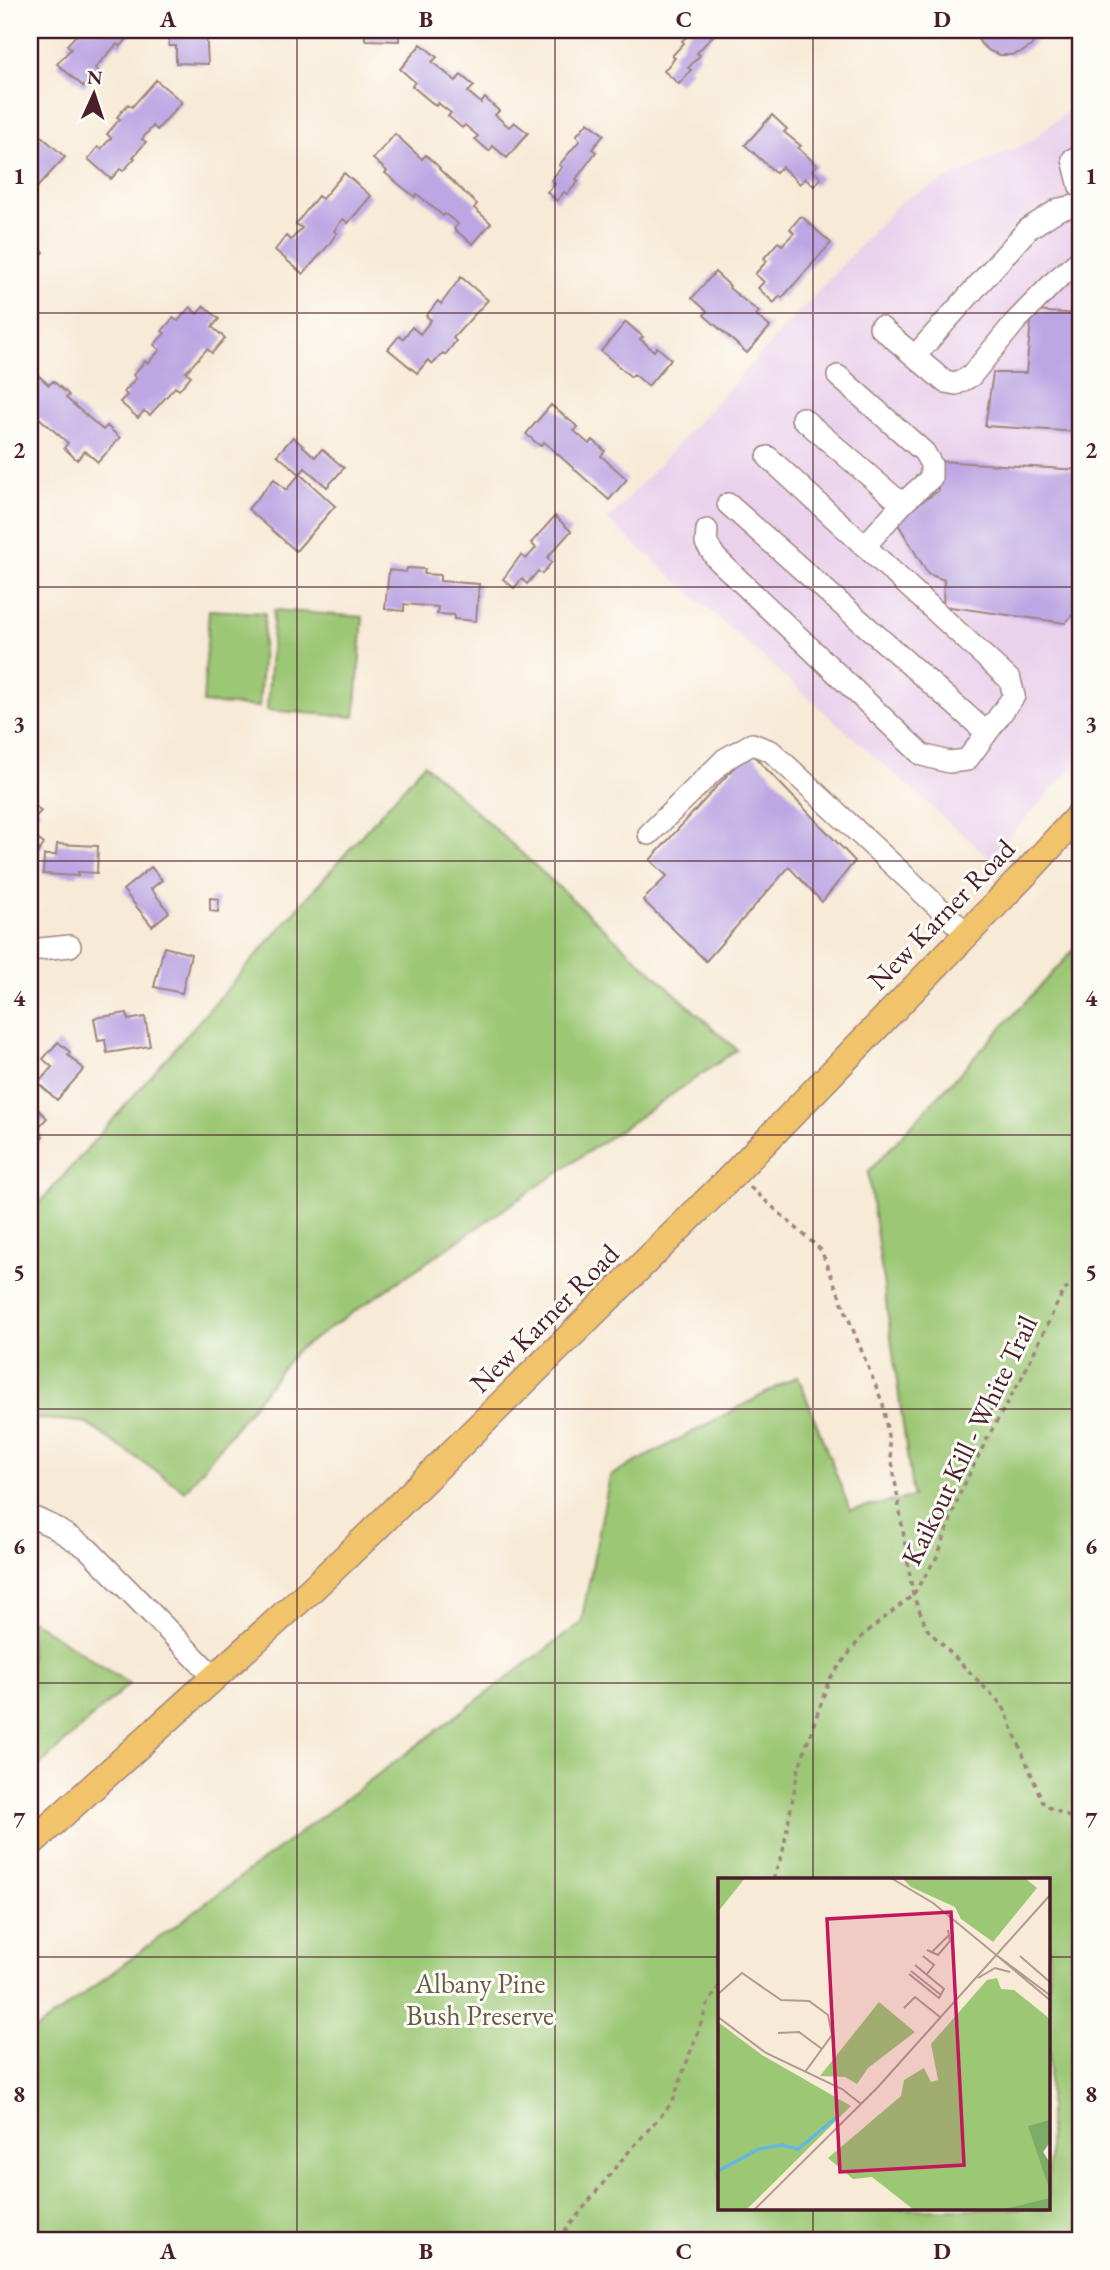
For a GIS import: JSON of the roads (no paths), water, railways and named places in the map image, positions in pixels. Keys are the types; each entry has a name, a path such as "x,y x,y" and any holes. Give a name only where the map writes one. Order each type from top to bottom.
{"main road":[{"name":"New Karner Road","path":"30,1844 373,1531 734,1174 1080,814"}],"street":[{"path":"1073,159 1080,187"},
{"path":"915,356 1028,229 1059,209 1080,205"},
{"path":"880,327 945,382 956,384 971,376 1014,321 1080,260"},
{"path":"838,376 924,452 931,464 931,478 902,504 865,546"},
{"path":"802,418 902,504"},
{"path":"707,530 706,543 716,558 922,755 949,762 967,760 1014,696 1010,680 768,457"},
{"path":"728,505 987,733"},
{"path":"649,834 725,759 752,744 771,751 967,934"},
{"path":"30,950 70,946"},
{"path":"30,1516 52,1526 88,1549 214,1677"}],"park label":[{"name":"Albany Pine Bush Preserve","path":"480,1999"}]}
